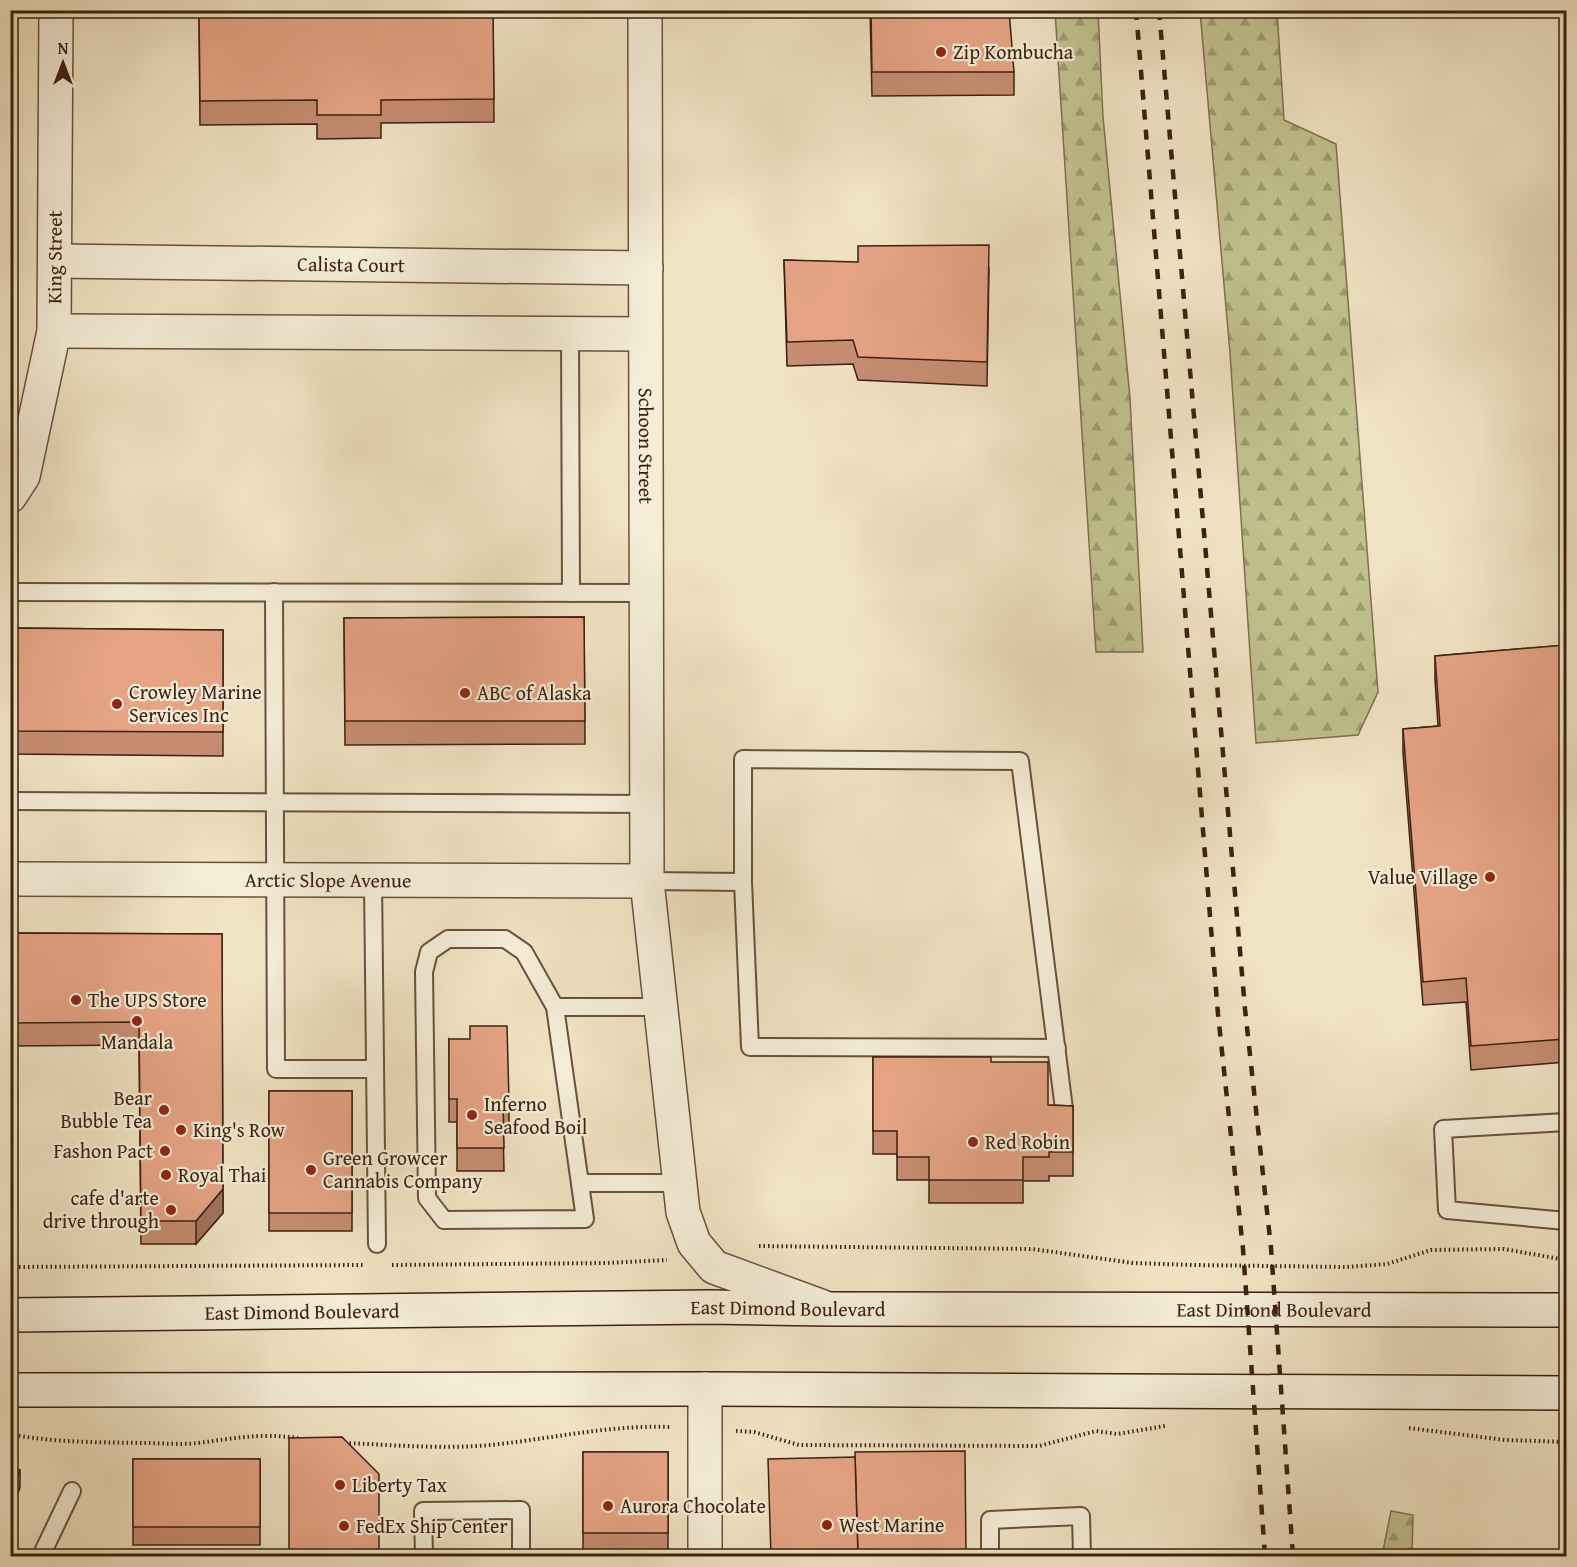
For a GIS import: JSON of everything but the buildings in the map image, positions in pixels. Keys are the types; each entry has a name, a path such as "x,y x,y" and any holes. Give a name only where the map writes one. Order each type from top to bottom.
{"street":[{"name":"King Street","path":"10,496 23,476 54,331 56,10"},
{"name":"Schoon Street","path":"645,10 647,881 683,1212 694,1244 703,1253"},
{"name":"Calista Court","path":"55,261 646,268"},
{"path":"54,331 645,334"},
{"name":"Arctic Slope Avenue","path":"10,879 647,881"},
{"path":"703,1253 714,1267 829,1309"},
{"name":"East Dimond Boulevard","path":"10,1315 710,1306 829,1309 1566,1310"},
{"path":"10,1390 705,1389 1566,1393"},
{"path":"705,1389 705,1557"}],"lane":[{"path":"570,333 571,593"},
{"path":"10,592 646,593"},
{"path":"273,592 276,1069 375,1069"},
{"path":"1057,1048 750,1047 743,882 743,759 1020,762 1057,1048 1064,1109"},
{"path":"10,801 647,804"},
{"path":"373,880 378,1244"},
{"path":"647,881 743,882"},
{"path":"448,939 506,939 524,952 555,1007 585,1219 444,1220 427,1198 424,972 429,952 448,939"},
{"path":"555,1007 661,1007"},
{"path":"1566,1122 1443,1129 1447,1210 1566,1221"},
{"path":"580,1183 680,1183"},
{"path":"41,1557 72,1491"},
{"path":"424,1557 423,1511 521,1510 521,1557"},
{"path":"990,1557 990,1520 1081,1516 1082,1557"}],"path":[{"path":"756,1246 1032,1249 1133,1263 1193,1265 1346,1267 1387,1264 1431,1250 1504,1249 1566,1260"},
{"path":"380,1265 606,1263 686,1259 703,1253"},
{"path":"10,1267 368,1265"},
{"path":"339,1443 429,1447 498,1444 613,1427 754,1432 799,1445 1039,1446 1096,1431 1117,1434 1171,1425"},
{"path":"1401,1427 1505,1440 1566,1442"},
{"path":"10,1434 36,1439 128,1442 197,1443 236,1436 269,1434 304,1439"}],"green space":[{"path":"1055,11 1098,11 1103,117 1130,398 1143,652 1096,652"},
{"path":"1200,11 1277,11 1284,120 1336,144 1378,692 1358,735 1256,743 1230,353"},
{"path":"1391,1511 1413,1515 1412,1556 1382,1556"}],"railway":[{"path":"1136,10 1218,1014 1243,1249 1265,1556"},
{"path":"1159,10 1245,1009 1271,1248 1293,1556"}],"place":[{"name":"Zip Kombucha","path":"941,52"},
{"name":"ABC of Alaska","path":"465,693"},
{"name":"Crowley Marine Services Inc","path":"117,704"},
{"name":"Value Village","path":"1490,877"},
{"name":"The UPS Store","path":"76,1000"},
{"name":"Mandala","path":"137,1021"},
{"name":"Bear Bubble Tea","path":"164,1110"},
{"name":"Inferno Seafood Boil","path":"472,1115"},
{"name":"King's Row","path":"181,1130"},
{"name":"Red Robin","path":"973,1142"},
{"name":"Fashon Pact","path":"165,1151"},
{"name":"Green Growcer Cannabis Company","path":"311,1170"},
{"name":"Royal Thai","path":"166,1175"},
{"name":"cafe d'arte drive through","path":"171,1210"},
{"name":"Liberty Tax","path":"340,1485"},
{"name":"Aurora Chocolate","path":"608,1506"},
{"name":"West Marine","path":"827,1525"},
{"name":"FedEx Ship Center","path":"344,1526"}]}
